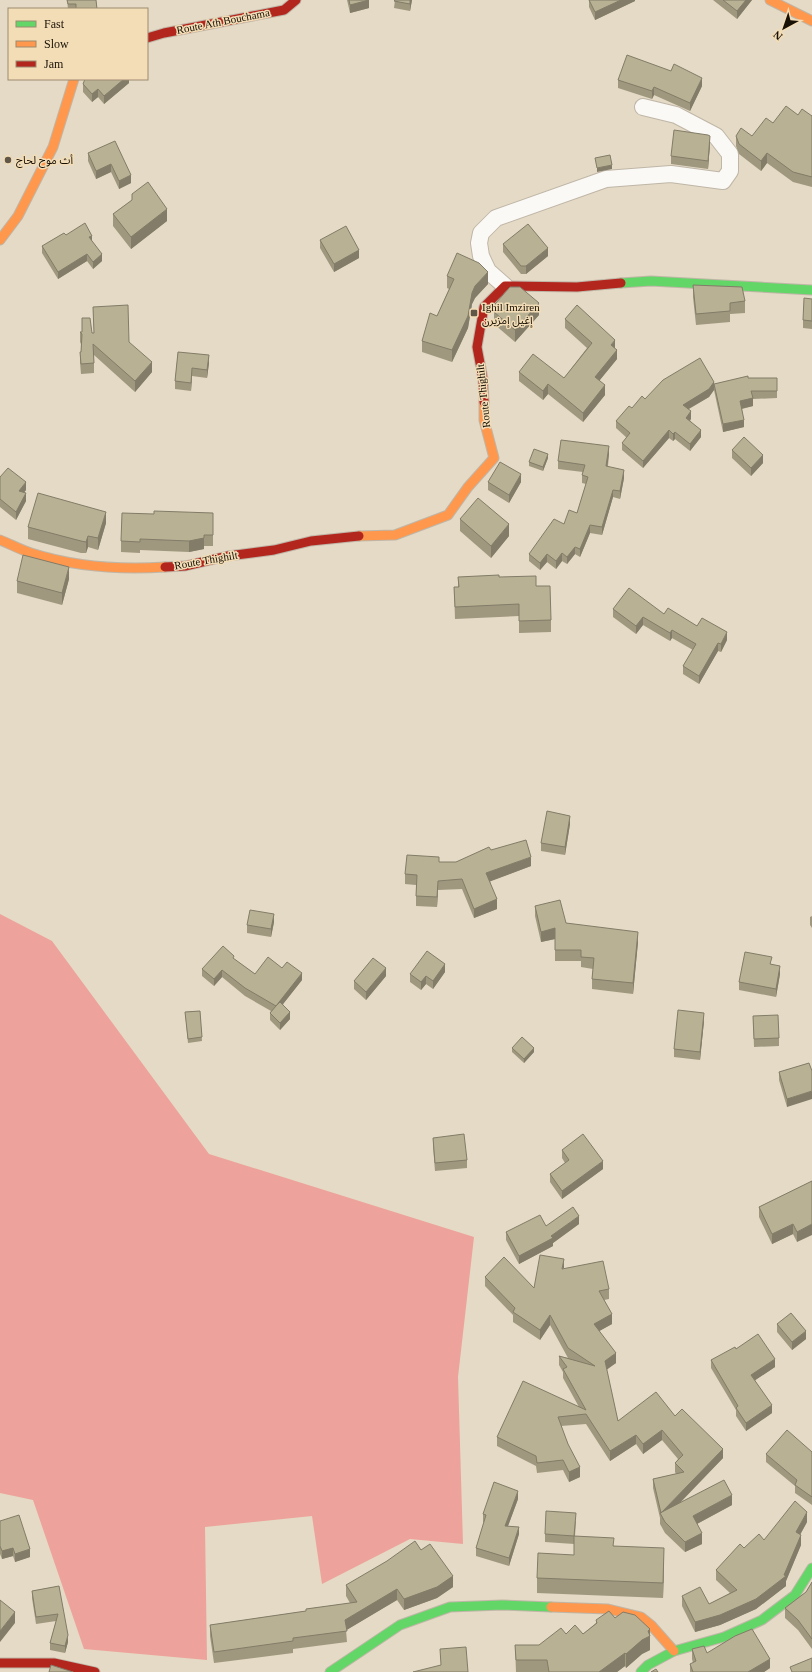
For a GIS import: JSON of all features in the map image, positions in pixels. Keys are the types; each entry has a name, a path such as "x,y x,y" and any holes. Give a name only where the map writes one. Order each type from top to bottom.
{"street":[{"name":"Route Ath Bouchama","path":"148,38 164,33 284,10 296,0"},
{"path":"770,0 812,21"},
{"path":"0,240 18,216 53,147 74,80"},
{"path":"643,107 676,115 716,136 730,154 730,171 723,181 671,174 606,179 496,218 481,233 479,243 481,256 488,271 505,286 577,287 651,281 812,290"},
{"name":"Route Thighilt","path":"0,540 30,553 79,565 131,569 185,566 228,556 274,550 312,541 351,536 396,535 448,515 468,487 494,458 484,420 483,379 477,347 484,307 505,286"},
{"path":"641,1672 648,1666 674,1651 724,1637 762,1620 796,1595 812,1568"},
{"path":"330,1672 400,1625 450,1607 502,1605 608,1609 641,1617 651,1625 674,1651"},
{"path":"0,1663 54,1663 94,1672"}],"shaded area":[{"path":"0,914 52,941 209,1154 474,1237 458,1377 463,1544 410,1539 322,1584 312,1516 205,1527 207,1660 84,1649 33,1500 0,1493"}],"building":[{"path":"67,0 96,0 97,8 76,8 76,4 68,4"},
{"path":"349,0 369,0 350,5"},
{"path":"410,0 410,4 394,1"},
{"path":"589,0 621,0 595,12"},
{"path":"723,0 746,0 737,11"},
{"path":"627,55 671,71 674,64 702,78 690,103 654,87 652,91 618,80"},
{"path":"85,80 123,80 104,96 98,89 92,94 83,84"},
{"path":"786,106 798,115 802,109 812,116 812,177 793,172 767,153 761,161 739,144 736,136 741,128 752,136 766,118 773,123"},
{"path":"674,130 710,136 708,161 671,156"},
{"path":"115,141 131,175 119,181 111,164 96,171 88,153"},
{"path":"610,155 612,165 597,168 595,158"},
{"path":"148,182 167,209 131,237 113,214 132,200 132,194"},
{"path":"85,223 92,236 89,237 102,254 93,262 87,254 58,272 42,246 64,233 66,235"},
{"path":"528,224 548,248 526,266 521,266 503,244"},
{"path":"346,226 359,250 334,264 320,240"},
{"path":"457,253 479,263 488,272 475,286 472,293 468,316 452,350 422,341 430,313 437,316 454,279 447,276"},
{"path":"693,285 742,287 745,301 730,303 730,311 696,314"},
{"path":"510,287 520,287 539,303 515,330 494,312 495,304"},
{"path":"804,298 812,299 812,321 803,320"},
{"path":"128,305 129,342 152,362 135,381 93,344 94,363 81,364 80,352 82,334 80,332 82,332 82,318 90,318 92,333 94,333 93,307"},
{"path":"577,305 615,340 611,345 617,350 595,377 605,385 583,413 548,384 543,391 519,372 533,354 564,378 592,343 565,319"},
{"path":"178,352 209,355 207,370 192,368 191,383 175,381"},
{"path":"700,358 714,382 709,389 683,405 691,411 686,418 701,430 690,444 675,432 673,434 669,430 643,461 622,443 630,433 616,421 629,406 632,408 642,396 645,399 663,380"},
{"path":"748,376 748,378 777,378 777,391 751,391 753,398 740,401 744,420 723,424 714,384"},
{"path":"744,437 763,455 751,468 732,450"},
{"path":"561,440 609,446 606,466 624,470 620,491 613,490 602,527 590,525 580,549 575,547 567,557 562,553 556,561 547,554 540,563 529,554 554,519 564,524 569,510 577,513 588,477 582,475 585,465 558,461"},
{"path":"534,449 548,454 543,467 529,462"},
{"path":"500,462 521,474 509,495 488,482"},
{"path":"8,468 26,482 19,491 26,493 16,512 0,499 0,477"},
{"path":"38,493 106,512 98,538 88,536 86,542 28,527"},
{"path":"478,498 509,524 491,546 460,519"},
{"path":"154,511 213,513 213,535 204,535 204,538 189,541 140,539 140,542 121,541 122,513 154,514"},
{"path":"23,555 69,567 62,593 17,581"},
{"path":"499,575 499,577 536,576 536,586 550,586 551,620 519,621 519,604 455,607 454,587 459,587 458,577"},
{"path":"629,588 664,614 668,608 697,626 702,618 727,632 721,644 718,643 699,676 683,666 696,644 672,630 670,633 643,617 636,626 613,609"},
{"path":"547,811 570,816 565,847 541,843"},
{"path":"526,840 531,857 486,873 497,899 474,909 462,879 438,881 437,897 416,896 417,875 405,874 407,855 439,857 439,862 456,862 489,847 491,850"},
{"path":"560,900 566,923 638,932 633,983 592,979 594,958 581,957 581,950 555,950 555,928 541,932 535,906"},
{"path":"250,910 274,914 271,929 247,925"},
{"path":"223,946 234,956 233,958 255,974 268,957 282,968 287,962 302,973 276,1006 245,988 222,970 214,979 202,969"},
{"path":"427,951 445,964 433,981 426,976 421,982 410,974"},
{"path":"745,952 772,957 770,964 780,966 776,989 739,982"},
{"path":"373,958 386,968 366,992 354,981"},
{"path":"280,1002 290,1012 280,1023 270,1013"},
{"path":"678,1010 704,1013 700,1052 674,1049"},
{"path":"200,1011 202,1037 188,1039 185,1012"},
{"path":"778,1015 779,1038 754,1039 753,1016"},
{"path":"522,1037 534,1048 524,1059 512,1048"},
{"path":"809,1063 812,1071 812,1091 787,1099 779,1072"},
{"path":"464,1134 467,1160 435,1163 433,1138"},
{"path":"583,1134 603,1161 562,1191 550,1174 569,1160 562,1150"},
{"path":"812,1181 812,1224 797,1232 793,1224 772,1234 759,1207"},
{"path":"573,1207 579,1216 551,1236 553,1238 519,1256 506,1232 540,1215 546,1226"},
{"path":"540,1255 564,1259 562,1269 603,1261 609,1289 599,1291 612,1314 594,1324 616,1353 605,1361 618,1421 656,1392 675,1416 682,1409 723,1449 661,1513 653,1479 684,1472 675,1463 683,1455 662,1430 643,1444 636,1435 610,1451 586,1414 558,1417 568,1444 580,1467 569,1472 563,1460 537,1463 536,1456 497,1437 523,1381 586,1410 563,1369 567,1367 559,1356 595,1366 568,1348 550,1315 540,1330 513,1312 515,1308 485,1277 504,1257 534,1288"},
{"path":"791,1313 806,1331 792,1342 777,1324"},
{"path":"758,1334 775,1359 751,1375 772,1405 746,1423 736,1408 738,1406 711,1360 735,1347 736,1349"},
{"path":"787,1430 812,1452 812,1497 795,1485 797,1480 766,1454"},
{"path":"724,1480 732,1495 693,1516 702,1533 685,1542 665,1522 660,1513"},
{"path":"494,1482 518,1491 505,1526 519,1527 509,1558 476,1548 486,1515 483,1514"},
{"path":"795,1501 807,1512 796,1532 801,1535 784,1575 786,1576 756,1599 720,1615 695,1622 682,1596 700,1587 709,1604 737,1590 716,1570 740,1544 744,1548 759,1534 764,1540"},
{"path":"546,1511 576,1513 574,1536 545,1534"},
{"path":"19,1515 30,1549 15,1554 13,1548 2,1551 0,1546 0,1521"},
{"path":"574,1536 614,1538 613,1546 664,1548 663,1583 537,1578 538,1553 574,1555"},
{"path":"415,1541 421,1550 430,1544 453,1576 437,1587 404,1599 397,1589 345,1620 347,1631 293,1638 293,1641 214,1652 210,1625 357,1602 346,1585 387,1561"},
{"path":"812,1582 812,1639 798,1620 785,1608 806,1592"},
{"path":"59,1586 68,1635 65,1646 50,1643 58,1614 36,1617 32,1591"},
{"path":"0,1600 15,1612 0,1631"},
{"path":"609,1611 615,1618 623,1612 635,1615 650,1629 648,1631 650,1636 642,1640 626,1654 625,1653 599,1672 549,1672 547,1660 516,1660 515,1645 539,1645 561,1628 566,1634 575,1625 583,1634 597,1623 596,1620"},
{"path":"752,1629 770,1659 748,1672 693,1672 690,1664 696,1661 692,1649 704,1646 707,1653 735,1636"},
{"path":"466,1647 468,1672 413,1672 441,1665 440,1649"},
{"path":"812,1658 812,1672 792,1672 790,1667"},
{"path":"51,1665 73,1672 49,1672"},
{"path":"656,1669 658,1672 651,1672"}],"traffic: fast":[{"path":"621,283 651,281 812,290"},
{"path":"641,1672 648,1665 674,1651 724,1637 762,1620 795,1595 812,1568"},
{"path":"330,1672 400,1625 450,1607 502,1605 551,1607"}],"traffic: slow":[{"path":"770,0 812,21"},
{"path":"0,240 18,216 53,147 74,80"},
{"path":"359,536 395,535 448,515 468,487 494,458 484,420 484,402"},
{"path":"0,540 31,553 64,562 114,568 165,567"},
{"path":"551,1607 608,1609 641,1617 651,1625 674,1651"}],"traffic: jam":[{"path":"148,38 164,33 284,10 296,0"},
{"path":"484,402 483,379 477,347 484,307 505,286 577,287 621,283"},
{"path":"165,567 185,566 228,556 274,550 311,541 359,536"},
{"path":"0,1663 54,1663 95,1672"}],"place":[{"name":"أث موح لحاج","path":"8,160"},
{"name":"Ighil Imziren إغيل إمزيرن","path":"474,313"}]}
